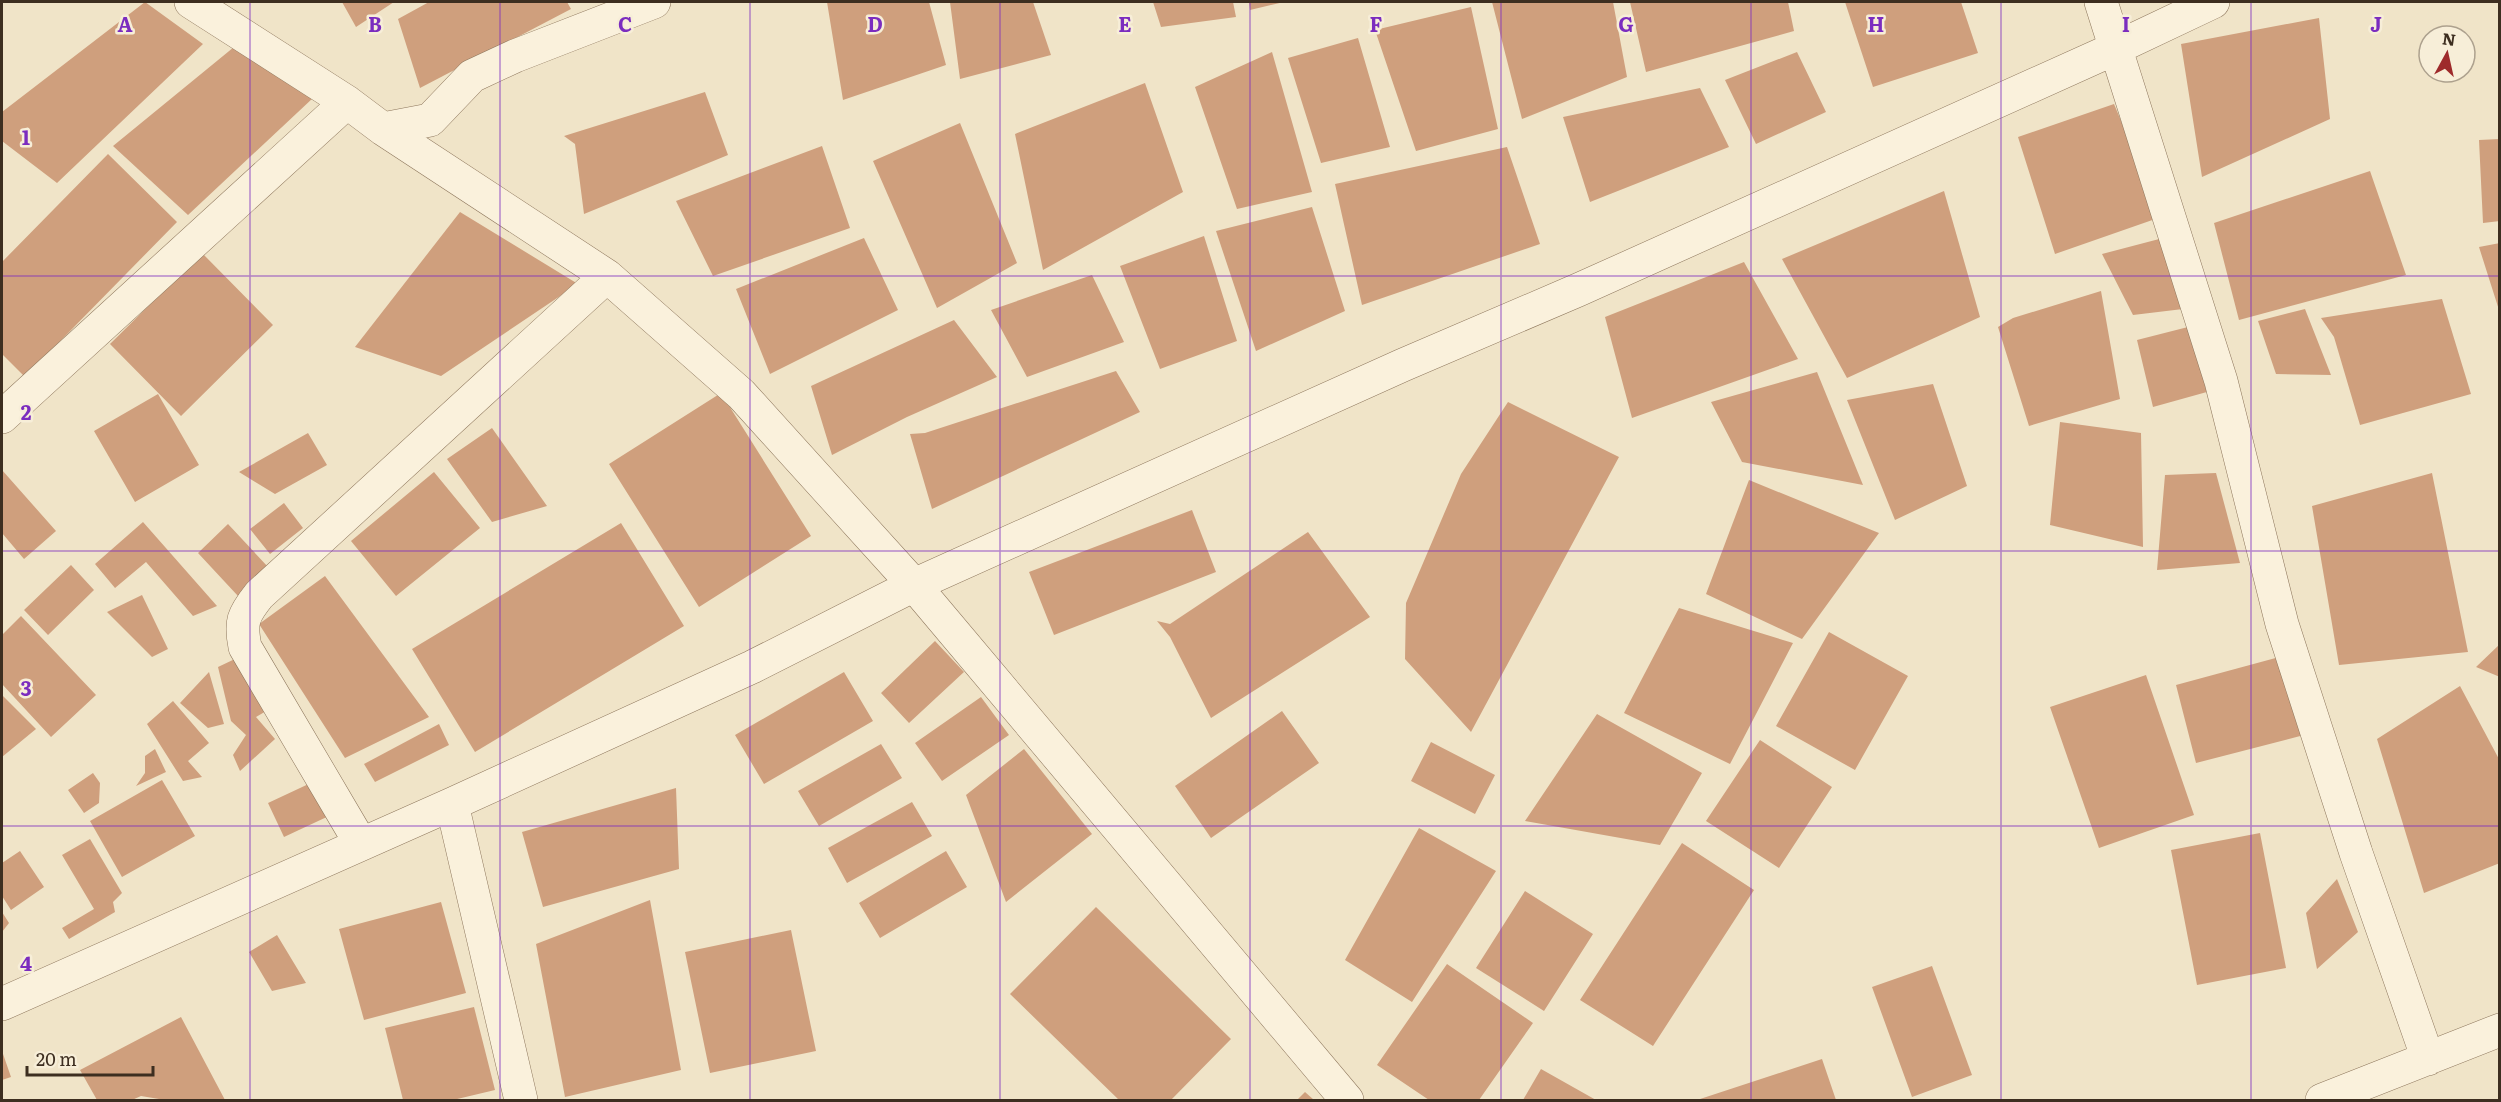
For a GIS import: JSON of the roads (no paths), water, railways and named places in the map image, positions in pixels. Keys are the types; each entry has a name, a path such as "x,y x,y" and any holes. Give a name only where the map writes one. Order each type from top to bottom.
{"street":[{"path":"191,2 347,102 383,129 607,276 741,394 914,585 1347,1101"},
{"path":"383,129 430,120 472,76 515,56 654,2"},
{"path":"2101,2 2221,381 2282,624 2356,853 2428,1059"},
{"path":"2,1004 452,804 752,667 914,585 1392,370 1610,276 2213,2"},
{"path":"2,417 347,102"},
{"path":"361,844 245,647 242,629 246,612 259,595 607,276"},
{"path":"452,804 521,1101"},
{"path":"2322,1101 2499,1030"}]}
